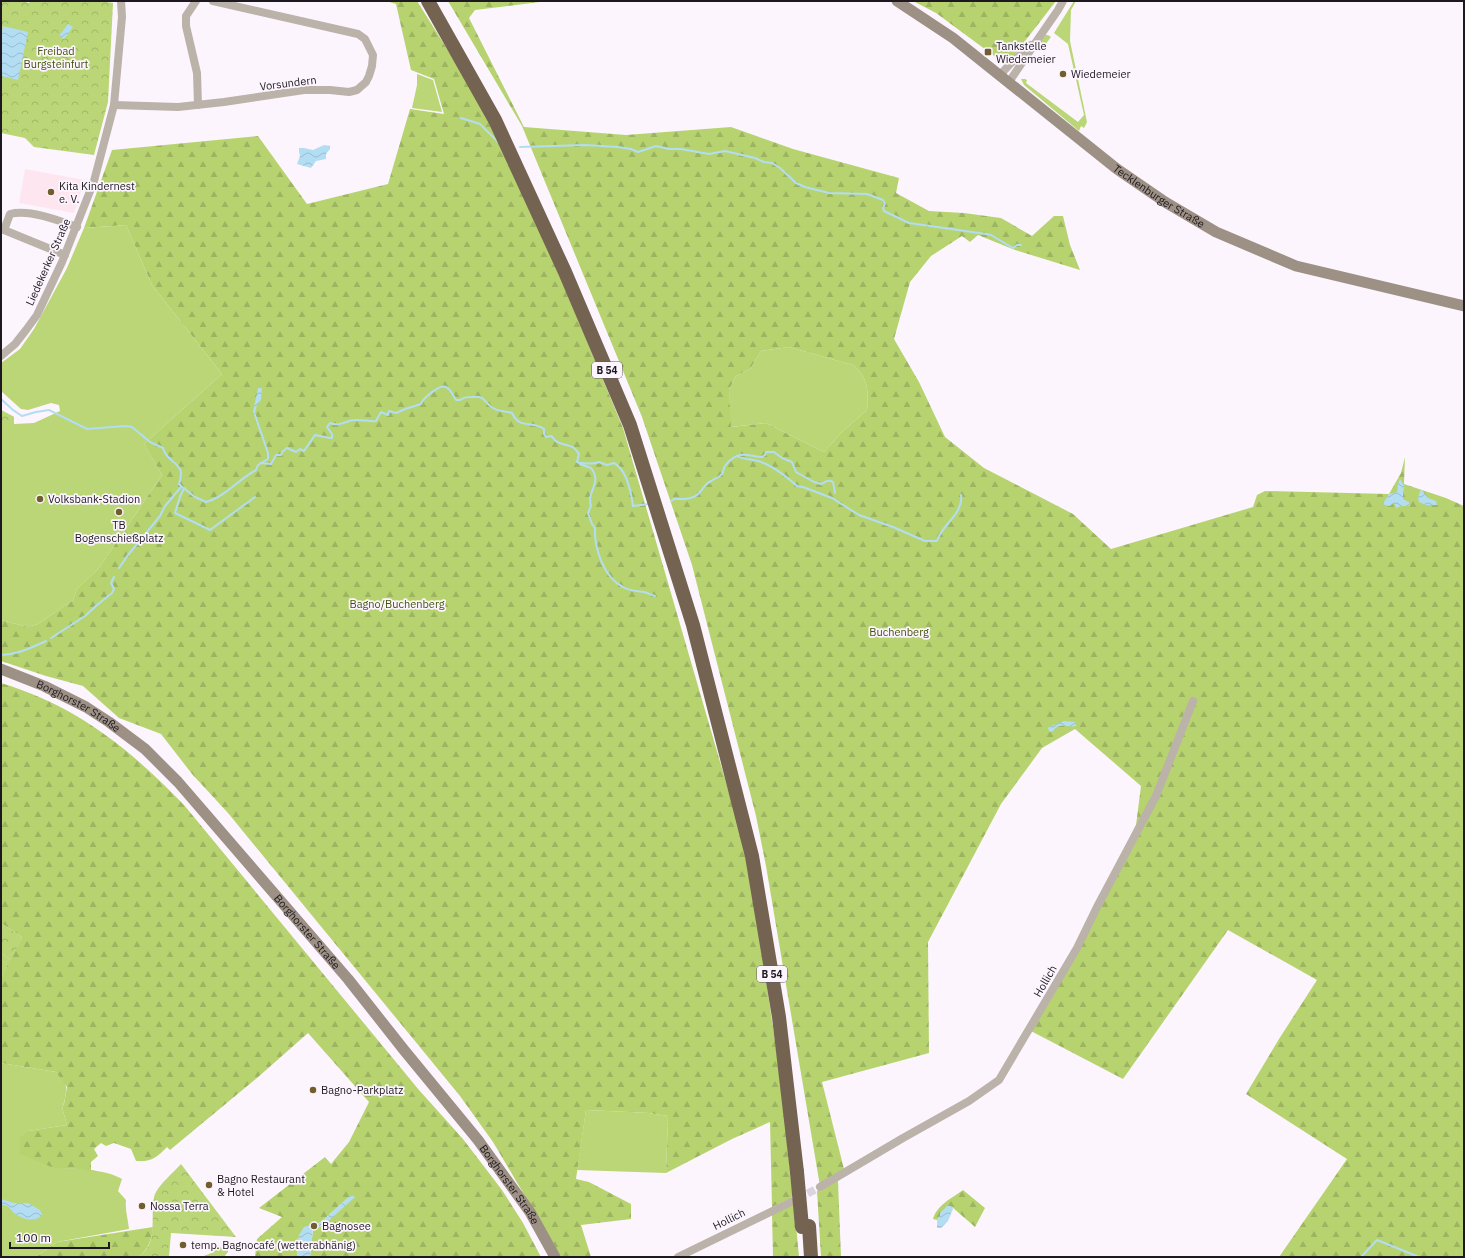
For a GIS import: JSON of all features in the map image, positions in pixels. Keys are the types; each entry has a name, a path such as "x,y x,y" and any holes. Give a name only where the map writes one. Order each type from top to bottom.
{"highway":[{"name":"B 54","path":"428,1 494,120 569,280 630,425 691,619 752,856 779,1017 801,1172"},
{"name":"B 54","path":"436,1 501,116 578,283 635,422 699,624 729,730 758,856 785,1015 801,1172 805,1226 804,1257"},
{"name":"B 54","path":"805,1226 811,1257"}],"main road":[{"name":"Tecklenburger Straße","path":"897,1 953,38 1117,169 1165,202 1216,232 1296,266 1464,306"},
{"name":"Borghorster Straße","path":"1,669 44,686 86,707 145,749 178,782 348,979 478,1140 530,1212 555,1257"}],"street":[{"name":"Liedekerker Straße","path":"1,356 19,339 37,315 65,255 94,181 114,105 122,17 122,1"},
{"path":"196,1 186,16 186,26 197,73 198,105"},
{"name":"Vorsundern","path":"114,105 178,107 304,90 348,92 357,90 366,82 372,66 373,55 365,39 358,34 213,1"},
{"path":"1009,82 1063,1"},
{"path":"1000,75 1038,39"},
{"path":"65,255 4,230 10,214 18,212 31,213 76,227"},
{"name":"Hollich","path":"820,1187 969,1101 999,1080 1077,948 1156,796 1193,701"},
{"name":"Hollich","path":"678,1257 791,1202"}],"shaded area":[{"name":"Kita Kindernest e. V.","path":"25,169 85,180 74,213 19,203"}],"green space":[{"name":"Freibad Burgsteinfurt","path":"1,1 22,1 29,3 30,1 101,1 113,3 108,102 94,155 34,147 25,138 1,133"},
{"name":"Bagno/Buchenberg","path":"386,1 417,1 476,95 523,186 623,428 748,858 780,1075 793,1197 772,1207 770,1122 732,1139 666,1173 668,1116 649,1113 586,1110 576,1179 589,1182 631,1204 631,1219 581,1225 591,1257 561,1257 493,1142 460,1096 228,813 192,774 161,734 119,718 83,686 46,676 1,661 1,620 28,627 38,624 73,600 77,589 99,568 162,475 144,444 222,374 152,285 126,225 84,228 112,150 258,136 307,204 388,184 410,109 444,114 434,79 411,70 396,4"},
{"name":"Buchenberg","path":"448,1 548,1 475,10 469,18 524,127 626,135 731,127 793,149 899,178 896,193 929,211 964,213 1001,218 1032,236 1054,216 1063,216 1070,245 1080,270 1015,250 978,235 970,242 962,236 931,256 910,282 894,339 919,382 945,437 984,468 1073,514 1111,549 1253,507 1257,495 1265,491 1389,494 1401,473 1405,457 1404,484 1446,498 1464,506 1464,1257 1279,1257 1347,1159 1246,1094 1317,980 1228,930 1123,1079 1027,1029 1077,948 1136,825 1141,786 1075,729 1042,748 1001,804 928,942 929,1053 822,1082 844,1169 820,1186 766,866 756,816 692,565 642,417 522,126","holes":["789,347 853,365 865,380 868,397 867,410 842,432 824,452 766,423 731,427 729,390 736,376 750,369 761,351"]},
{"path":"913,1 1056,1 1012,58 1001,61 936,13"},
{"path":"1074,1 1076,1 1071,10 1070,41 1087,122 1084,128 1081,126 1079,131 1024,85 1021,79 1027,80 1026,83 1078,122 1084,115 1068,44 1054,33"},
{"path":"1045,35 1051,37 1042,49 1038,46"},
{"path":"417,74 433,80 442,112 412,108 417,85"},
{"path":"126,225 152,285 222,374 144,444 162,475 99,568 77,589 73,600 38,624 28,627 1,620 1,410 14,417 14,424 34,423 60,411 59,405 51,403 28,410 21,409 1,391 1,363 20,349 34,329 67,268 84,228"},
{"path":"789,347 853,365 865,380 868,397 867,410 842,432 824,452 766,423 730,427 729,390 736,376 750,369 761,351"},
{"path":"1,410 14,417 14,424 1,426"},
{"path":"1,683 54,704 101,732 143,766 184,805 419,1090 463,1139 502,1190 523,1223 541,1257 310,1257 313,1229 324,1225 351,1195 321,1222 299,1235 297,1257 255,1257 257,1239 282,1217 259,1208 325,1157 331,1164 349,1142 369,1102 308,1033 257,1078 170,1150 167,1147 160,1154 150,1160 136,1161 131,1149 114,1143 106,1146 101,1143 94,1149 98,1156 91,1162 91,1170 102,1173 80,1169 54,1168 20,1154 20,1138 28,1131 67,1125 62,1107 64,1104 67,1087 56,1072 1,1063 1,978 22,937 1,923"},
{"path":"1,923 22,937 11,960 1,953"},
{"path":"1,953 11,960 1,978"},
{"path":"1,1063 56,1072 62,1079 66,1087 64,1104 62,1107 67,1125 28,1131 54,1168 98,1171 122,1179 118,1191 126,1200 129,1229 57,1242 36,1257 1,1257"},
{"path":"586,1110 649,1113 668,1116 666,1173 577,1170"},
{"path":"181,1164 236,1237 171,1233 169,1257 138,1257 145,1252 151,1238 154,1197 162,1184"},
{"path":"838,1181 841,1257 821,1257 817,1191"},
{"path":"963,1190 985,1208 975,1227 952,1207 940,1213 937,1220 933,1219 941,1206"},
{"path":"794,1203 799,1257 773,1257 772,1215"},
{"path":"153,1227 149,1244 138,1257 36,1257 57,1242"},
{"path":"217,1246 228,1250 224,1257 201,1257 214,1252"}],"water":[{"path":"68,24 73,27 64,39 59,36"},
{"path":"3,26 28,32 18,80 1,76 1,37"},
{"path":"324,145 330,146 330,149 326,154 326,159 316,161 311,168 297,164 300,156 299,148 313,150"},
{"path":"258,388 262,388 261,400 257,404 255,414 253,412"},
{"path":"1400,479 1404,486 1403,499 1410,503 1409,506 1401,506 1396,508 1394,502 1390,506 1384,505 1384,502 1389,494 1397,492"},
{"path":"1422,490 1428,498 1436,501 1437,505 1426,505 1419,502 1418,498 1420,491"},
{"path":"1064,721 1075,722 1076,726 1061,726 1050,732 1048,729 1049,727"},
{"name":"Bagnosee","path":"351,1195 355,1197 324,1225 313,1229 310,1257 297,1257 299,1235 304,1227 321,1222"},
{"path":"1,1199 14,1203 28,1203 40,1210 42,1215 37,1219 30,1220 20,1217 8,1207 1,1205"},
{"path":"947,1206 951,1206 953,1209 948,1221 941,1228 937,1228 937,1220 940,1213"}],"waterway":[{"path":"461,118 480,124 501,145"},
{"path":"520,147 585,145 618,147 631,149 638,152 656,146 709,154 725,151 772,163 780,168 796,183 805,187 829,193 867,194 883,200 885,203 883,208 884,211 909,223 991,235 1013,248 1017,245 1021,245"},
{"path":"1,399 22,416 49,410 87,429 125,426 132,427 150,442 163,448 167,456 179,467 181,471 179,484 195,497 206,502 213,500 226,492 256,470 258,465 261,463 271,464 276,455 281,455 287,448 296,452 300,449 304,451 315,435 332,438 332,434 327,427 330,423 338,424 352,420 376,421 381,412 388,415 389,411 396,413 421,404 422,401 432,392 446,387 451,391 456,400 467,397 480,397 495,409 512,413 515,418 522,423 539,426 544,429 544,434 546,437 551,436 555,441 574,448 579,454 577,462 588,464 599,462 607,465 614,463 622,471 628,482 633,506 649,504"},
{"path":"255,415 268,453 268,459 261,463"},
{"path":"737,456 746,455 762,457 766,452 774,452 782,458 792,462 796,472 814,482 821,484 828,481 833,482 835,493"},
{"path":"671,501 674,499 687,499 696,496 707,484 721,475 726,465 737,456 766,464 780,472 797,486 832,498 859,515 893,527 925,541 937,541 939,535 956,514 961,502 961,495"},
{"path":"580,464 591,468 594,473 595,483 590,501 591,506 588,513 595,528 598,553 606,570 616,583 625,588 655,596"},
{"path":"119,568 181,487"},
{"path":"184,488 175,513 210,530 255,497"},
{"path":"51,638 85,616 112,593 114,589 111,583 114,577"},
{"path":"1,655 19,652 46,641"},
{"path":"1361,1257 1377,1240 1419,1257"}],"tunnel":[{"path":"797,1199 820,1187"}],"place":[{"name":"Tankstelle Wiedemeier","path":"988,52"},
{"name":"Wiedemeier","path":"1063,74"},
{"name":"Kita Kindernest e. V.","path":"51,192"},
{"name":"Volksbank-Stadion","path":"40,499"},
{"name":"TB Bogenschießplatz","path":"119,512"},
{"name":"Bagno-Parkplatz","path":"313,1090"},
{"name":"Bagno Restaurant & Hotel","path":"209,1185"},
{"name":"Nossa Terra","path":"142,1206"},
{"name":"Bagnosee","path":"314,1226"},
{"name":"temp. Bagnocafé (wetterabhänig)","path":"183,1245"}]}
